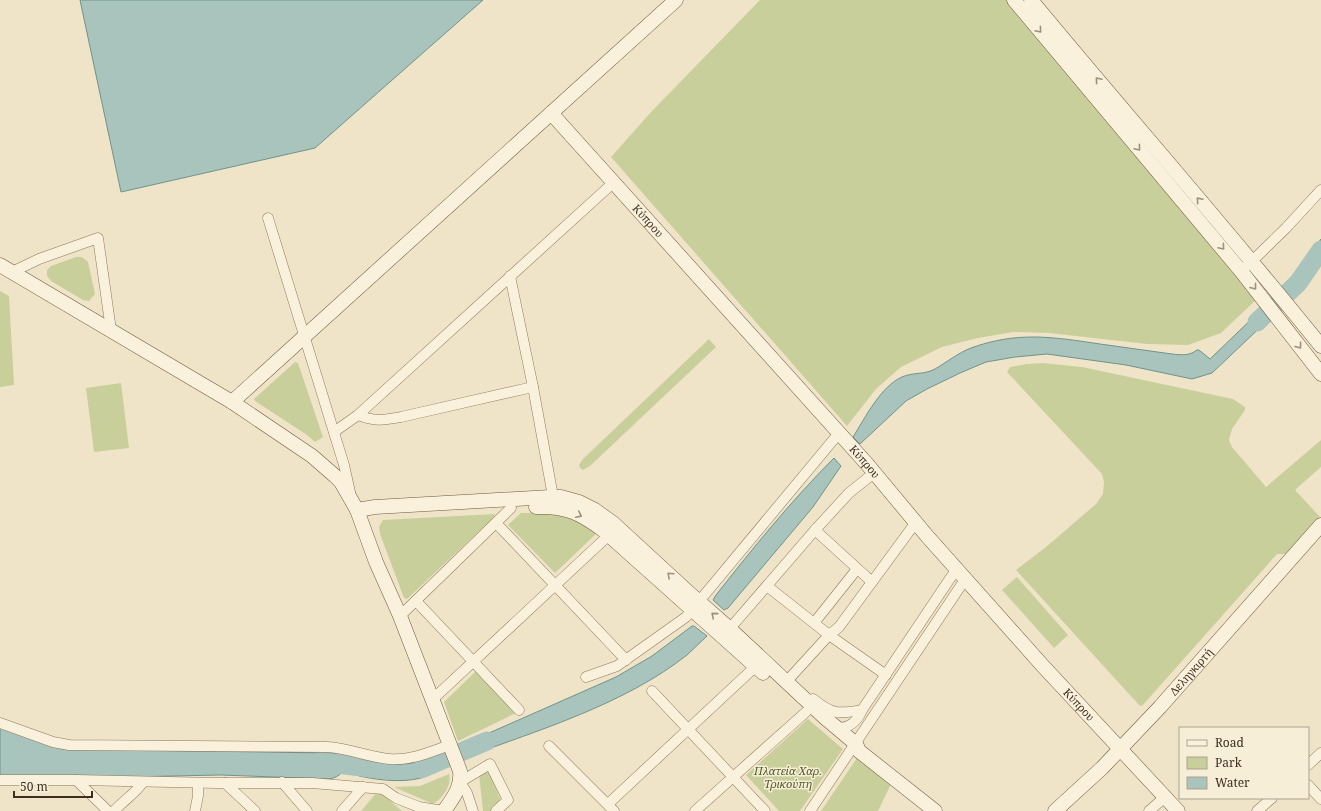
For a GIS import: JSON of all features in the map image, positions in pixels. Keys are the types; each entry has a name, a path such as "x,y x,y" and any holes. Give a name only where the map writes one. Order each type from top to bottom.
{"street":[{"path":"232,402 676,0"},
{"path":"1014,0 1241,271 1321,374"},
{"path":"1031,0 1162,157 1252,261 1321,346"},
{"name":"Κύπρου","path":"550,113 839,433 962,574 1119,749 1178,811"},
{"path":"334,432 358,415 612,183"},
{"path":"1241,271 1290,224 1321,190"},
{"path":"268,218 344,465 356,509 376,562 400,616 450,745 472,811"},
{"path":"12,272 39,259 98,238 111,330"},
{"path":"0,265 232,402 280,433 323,464 341,482 356,509 373,516 511,508 554,502 568,498 579,502 618,527 696,606"},
{"path":"510,276 533,387 554,502"},
{"path":"358,415 370,420 382,420 533,387"},
{"path":"586,677 617,666 679,624 696,606 839,433"},
{"path":"726,633 849,493 874,473"},
{"path":"356,509 375,507 554,502 585,518 609,535 696,606 726,633 825,708 833,712 840,713 862,710"},
{"path":"400,616 497,524 511,508"},
{"path":"788,679 837,628 916,522"},
{"path":"497,524 626,660"},
{"name":"Δεληγκιρτή","path":"1055,811 1102,768 1160,707 1321,525"},
{"path":"815,530 872,582"},
{"path":"432,700 609,535"},
{"path":"814,623 857,569"},
{"path":"837,728 844,728 853,724 858,718 949,580 962,574"},
{"path":"810,811 856,748 962,574"},
{"path":"767,586 829,635 886,675"},
{"path":"416,601 519,710"},
{"path":"726,633 756,666 806,712 856,748"},
{"path":"549,746 611,808 688,729 756,666"},
{"path":"788,679 856,748 916,805 935,811"},
{"path":"652,691 765,811"},
{"path":"695,811 806,712"},
{"path":"0,723 53,742 69,745 327,747 341,748 388,759 399,759 418,756 450,745"},
{"path":"1309,764 1321,753"},
{"path":"460,777 490,764 508,800 496,811"},
{"path":"0,780 312,783 383,789 396,798 419,807 443,811 455,794 460,777"},
{"path":"76,780 108,811"},
{"path":"114,811 122,801 140,787 143,782"},
{"path":"282,782 307,811"},
{"path":"195,811 198,796 198,783"},
{"path":"225,783 255,811"},
{"path":"1309,786 1321,799"},
{"path":"342,811 363,787"},
{"path":"1149,811 1165,797"},
{"path":"1258,811 1271,799"}],"green space":[{"path":"760,0 1007,0 1258,298 1221,333 1188,345 1147,344 1049,333 1013,332 978,338 942,347 901,367 876,389 847,426 611,157 652,111"},
{"path":"76,257 82,257 88,262 95,294 89,301 83,300 51,281 47,276 47,270 51,266"},
{"path":"0,291 9,296 14,385 0,387"},
{"path":"709,339 716,347 590,466 583,470 580,468 579,465 583,459"},
{"path":"295,362 298,363 323,437 315,442 254,399"},
{"path":"1043,363 1082,367 1233,399 1245,407 1245,410 1232,429 1229,440 1232,447 1266,487 1321,440 1321,467 1295,490 1321,518 1288,554 1277,554 1142,706 1139,705 1016,570 1046,547 1096,504 1103,494 1104,482 1102,474 1007,372 1010,367"},
{"path":"121,383 129,448 94,452 86,388"},
{"path":"521,513 552,513 570,516 598,532 555,573 508,525"},
{"path":"495,514 494,517 407,599 404,598 380,534 379,527 383,520"},
{"path":"1017,577 1068,635 1054,648 1002,590"},
{"path":"477,670 516,713 458,741 444,702"},
{"name":"Πλατεία Χαρ. Τρικούπη","path":"808,719 843,749 800,811 779,811 746,775"},
{"path":"859,755 892,782 878,811 821,811"},
{"path":"488,769 501,801 490,811 483,811 479,774"},
{"path":"449,774 450,778 446,791 433,804 394,787 420,786"},
{"path":"378,791 402,811 361,811"}],"water":[{"path":"80,0 483,0 315,148 121,192"},
{"path":"1321,239 1321,262 1297,296 1288,285"},
{"path":"1266,309 1270,315 1269,319 1212,373 1192,379 1126,365 1047,354 986,362 927,389 906,401 860,444 853,437 874,403 894,381 906,375 931,371 971,348 1004,339 1036,337 1067,339 1182,355 1199,350 1210,359 1261,310"},
{"path":"834,458 841,466 813,507 728,608 724,610 713,600 716,595 773,525"},
{"path":"692,626 707,636 687,655 637,688 609,702 552,726 466,757 462,747 480,737 616,677 652,656"},
{"path":"0,727 62,749 343,753 361,758 358,763 349,761 339,775 329,779 220,775 80,778 0,777"},
{"path":"443,756 447,766 414,780 382,780 359,776 360,773 353,768 350,773 345,771 349,764 361,769 363,759 370,759 390,764 406,764"}],"waterway":[{"path":"1257,322 1298,283 1321,250"},
{"path":"421,769 487,741"},
{"path":"320,762 387,770"}]}
